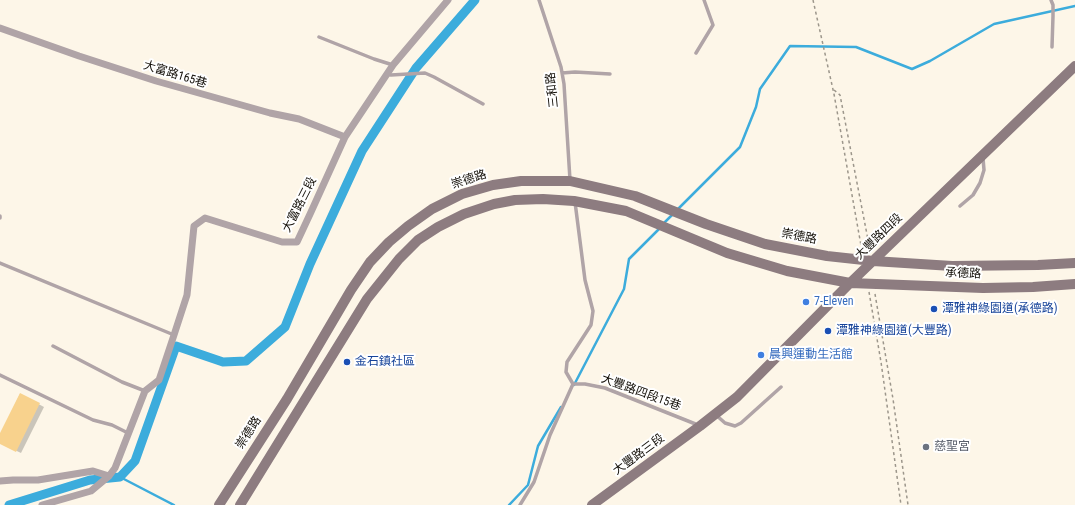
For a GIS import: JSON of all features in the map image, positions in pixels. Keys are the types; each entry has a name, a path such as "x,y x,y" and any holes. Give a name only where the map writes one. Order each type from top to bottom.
{"street":[{"name":"大富路三段","path":"42,505 91,492 109,476 114,468 145,391 159,380 174,335 186,295 194,226 205,218 282,242 297,242 345,137 390,74 393,66 448,0"},
{"name":"大富路165巷","path":"0,28 156,81 270,113 299,119 345,137"},
{"name":"大豐路四段","path":"700,426 737,397 850,283 1075,66"},
{"name":"崇德路","path":"219,505 287,399 351,290 370,262 389,242 408,226 432,209 462,194 493,185 521,181 570,181 635,196 706,224 765,244 827,256 873,261"},
{"path":"240,505 367,299 399,259 418,240 438,227 458,217 494,204 515,200 574,200 626,211 727,253 787,271 850,283"},
{"name":"承德路","path":"873,261 952,266 1075,263"},
{"name":"承德路","path":"850,283 871,288 983,288 1075,284"},
{"name":"大豐路三段","path":"592,505 700,426"},
{"path":"0,481 38,480 93,471 109,476"}],"lane":[{"name":"三和路","path":"539,0 562,67 570,181"},
{"path":"696,53 713,25 704,0"},
{"path":"1051,0 1053,5 1052,47"},
{"path":"319,37 374,60 393,66"},
{"path":"562,74 576,72 610,74"},
{"path":"390,74 425,73 484,104"},
{"path":"960,206 973,195 980,183 984,170 983,154"},
{"path":"520,505 534,482 550,436 573,384 566,372 567,362 591,325 593,311 585,280 574,200"},
{"path":"0,263 174,335"},
{"path":"53,346 122,382 145,391"},
{"path":"0,376 72,411 93,420 112,425 128,433"},
{"name":"大豐路四段15巷","path":"573,384 585,384 605,388 700,426"},
{"path":"715,414 725,423 735,426 741,423 781,387"}],"path":[{"path":"813,0 834,94 862,252"},
{"path":"833,89 840,94 868,244 873,261"},
{"path":"871,288 901,505"},
{"path":"871,288 891,391 908,505"}],"building":[{"path":"20,393 40,403 16,452 0,444 0,433"}],"waterway":[{"path":"9,505 90,480 120,477 135,461 176,346 223,362 246,361 285,327 310,264 362,151 416,68 475,0"},
{"path":"677,210 740,147 756,107 760,89 790,46 856,47 912,69 930,61 994,24 1075,6"},
{"path":"663,224 674,213"},
{"path":"574,385 624,289 629,259 660,228"},
{"path":"509,505 528,485 538,446 561,407"},
{"path":"120,477 174,505"}],"place":[{"name":"7-Eleven","path":"806,302"},
{"name":"潭雅神綠園道(承德路)","path":"934,309"},
{"name":"潭雅神綠園道(大豐路)","path":"828,331"},
{"name":"晨興運動生活館","path":"761,355"},
{"name":"金石鎮社區","path":"347,362"},
{"name":"慈聖宮","path":"926,447"}]}
